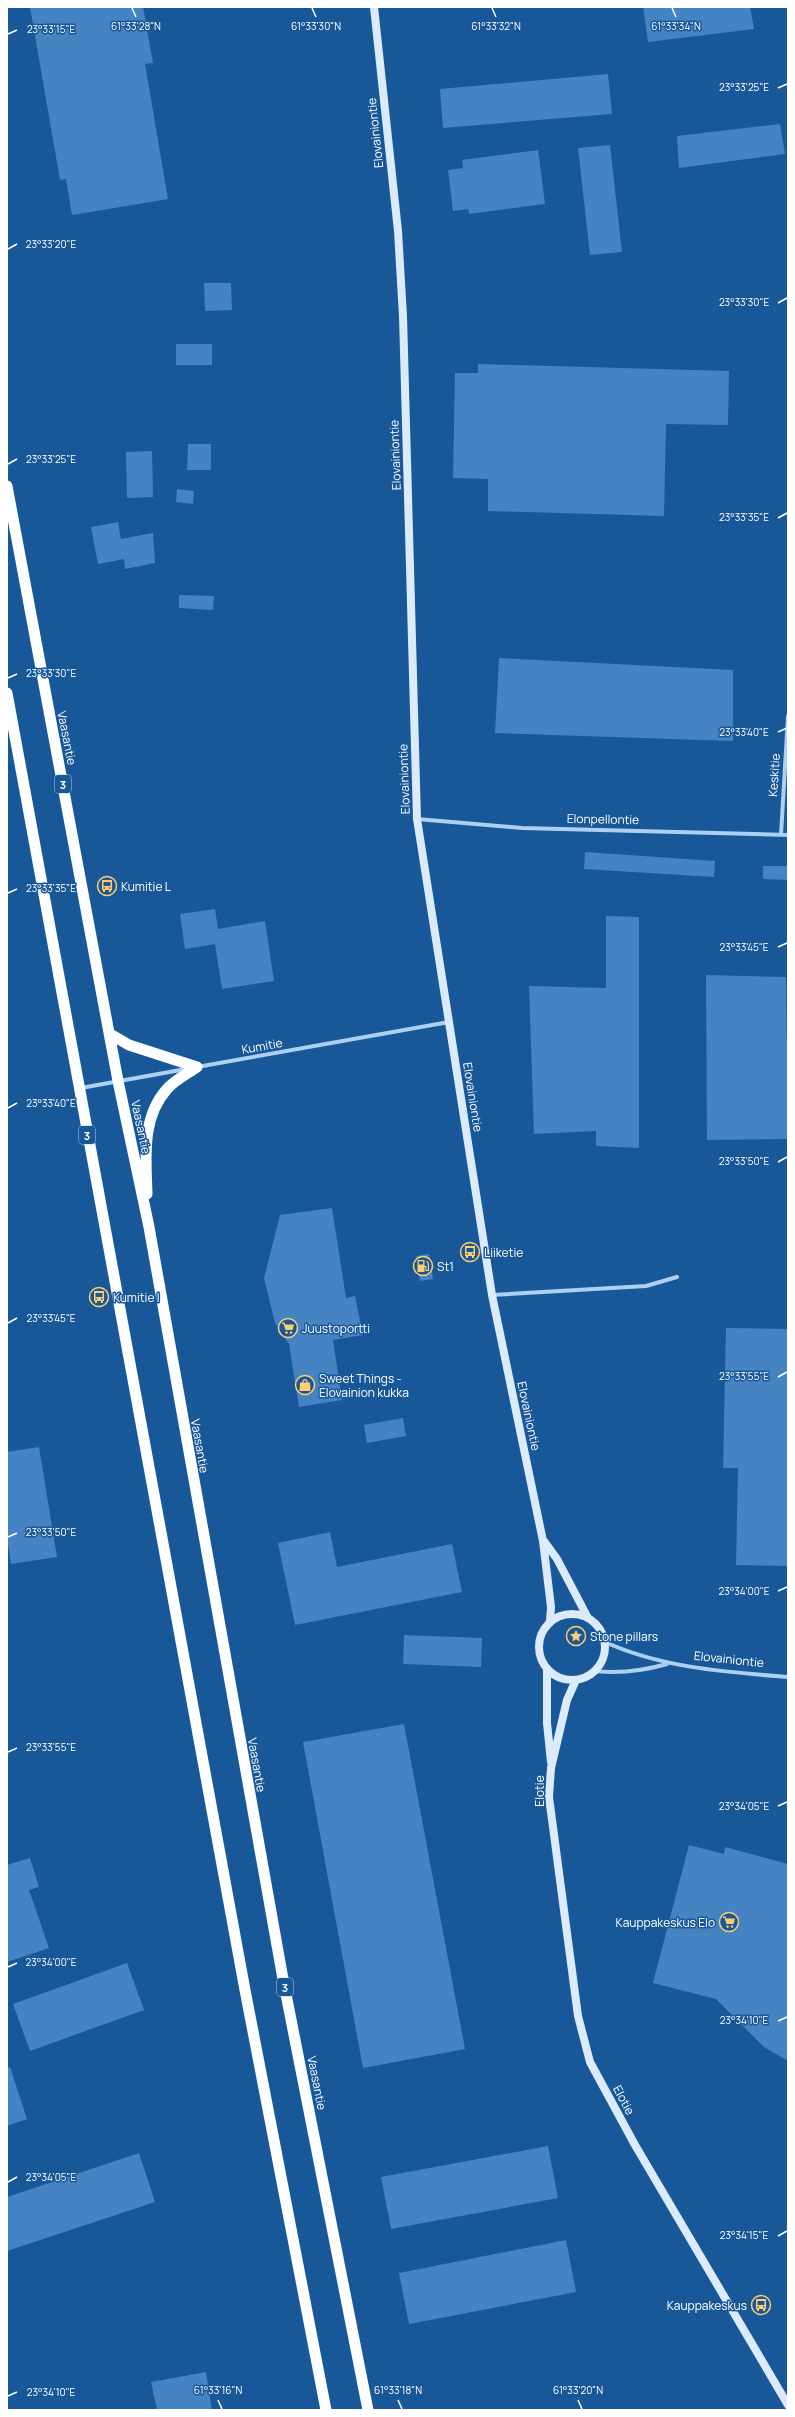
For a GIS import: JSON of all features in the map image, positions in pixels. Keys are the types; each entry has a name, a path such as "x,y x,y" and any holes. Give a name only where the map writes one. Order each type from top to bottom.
{"highway":[{"name":"Vaasantie","path":"7,486 118,1081 148,1227 283,1979 368,2410"},
{"name":"3","path":"7,693 78,1088 320,2386 322,2410"},
{"path":"110,1034 129,1045 197,1067"},
{"path":"148,1227 146,1157 148,1125 155,1105 167,1088 197,1067"},
{"path":"320,2386 326,2410"}],"main road":[{"name":"Elovainiontie","path":"374,7 398,230 403,316 417,819 492,1295 544,1541 551,1607 550,1621"},
{"name":"Elovainiontie","path":"544,1541 557,1559 588,1618"},
{"path":"569,1614 588,1618 599,1628 605,1642 603,1658 595,1671 586,1677 576,1680 560,1678 547,1669 541,1660 539,1644 543,1630 550,1621 569,1614"},
{"name":"Elotie","path":"547,1669 547,1723 551,1768 549,1797 560,1890 578,2016 590,2062 635,2145 788,2406"},
{"name":"Elotie","path":"551,1768 567,1700 576,1680"}],"street":[{"name":"Keskitie","path":"781,835 788,716"},
{"name":"Elonpellontie","path":"417,819 522,828 788,835"},
{"name":"Kumitie","path":"78,1088 449,1022"},
{"path":"492,1295 646,1286 677,1277"},
{"name":"Elovainiontie","path":"605,1642 628,1653 667,1664 788,1677"},
{"name":"Elovainiontie","path":"595,1671 615,1673 644,1671 667,1664"}],"building":[{"path":"30,7 143,7 153,63 145,64 168,199 72,215 66,179 60,180"},
{"path":"643,7 750,7 754,29 648,42"},
{"path":"608,74 612,114 443,128 440,89"},
{"path":"780,124 785,154 679,168 677,136"},
{"path":"610,145 622,252 590,255 578,148"},
{"path":"538,150 545,204 469,214 468,209 453,211 448,170 463,168 462,160"},
{"path":"204,283 231,283 232,310 205,311"},
{"path":"176,344 212,344 212,365 176,365"},
{"path":"478,364 729,371 728,425 666,424 664,516 488,511 488,479 453,478 455,373 478,373"},
{"path":"188,444 211,444 211,470 187,470"},
{"path":"152,451 153,497 127,498 126,452"},
{"path":"177,489 194,491 193,504 176,502"},
{"path":"118,522 121,539 153,533 155,563 125,569 124,559 98,564 91,527"},
{"path":"179,595 214,596 213,610 179,608"},
{"path":"499,658 733,670 733,741 495,733"},
{"path":"585,852 715,861 714,877 584,869"},
{"path":"763,866 788,866 788,880 763,879"},
{"path":"215,909 218,929 265,921 274,981 222,989 215,944 185,949 180,914"},
{"path":"606,916 639,917 639,1148 596,1146 596,1131 534,1134 529,986 606,988"},
{"path":"706,975 786,977 788,1139 707,1140"},
{"path":"332,1208 346,1298 355,1296 363,1335 333,1340 342,1400 299,1407 289,1344 275,1323 264,1278 280,1215"},
{"path":"429,1254 433,1279 420,1281 416,1256"},
{"path":"726,1328 788,1329 788,1566 736,1565 738,1468 723,1468"},
{"path":"403,1418 406,1436 367,1443 364,1425"},
{"path":"39,1447 57,1557 11,1564 7,1538 7,1452"},
{"path":"330,1532 337,1567 452,1544 462,1592 295,1625 278,1543"},
{"path":"404,1635 482,1638 481,1667 403,1664"},
{"path":"404,1724 465,2049 363,2068 303,1742"},
{"name":"Kauppakeskus Elo","path":"689,1845 724,1854 725,1847 788,1864 788,2061 764,2047 716,1999 653,1983"},
{"path":"30,1858 39,1887 29,1890 49,1948 7,1962 7,1865"},
{"path":"127,1963 144,2010 30,2051 13,2004"},
{"path":"10,2067 27,2119 7,2126 7,2068"},
{"path":"548,2146 558,2198 391,2229 381,2177"},
{"path":"139,2153 155,2202 7,2251 7,2197"},
{"path":"566,2240 576,2292 409,2324 399,2273"},
{"path":"206,2372 212,2410 157,2410 151,2382"}],"place":[{"name":"Kumitie L","path":"107,886"},
{"name":"Liiketie","path":"470,1252"},
{"name":"St1","path":"423,1266"},
{"name":"Kumitie I","path":"99,1297"},
{"name":"Juustoportti","path":"288,1328"},
{"name":"Sweet Things - Elovainion kukka","path":"305,1385"},
{"name":"Stone pillars","path":"576,1636"},
{"name":"Kauppakeskus Elo","path":"729,1922"},
{"name":"Kauppakeskus","path":"761,2305"}]}
